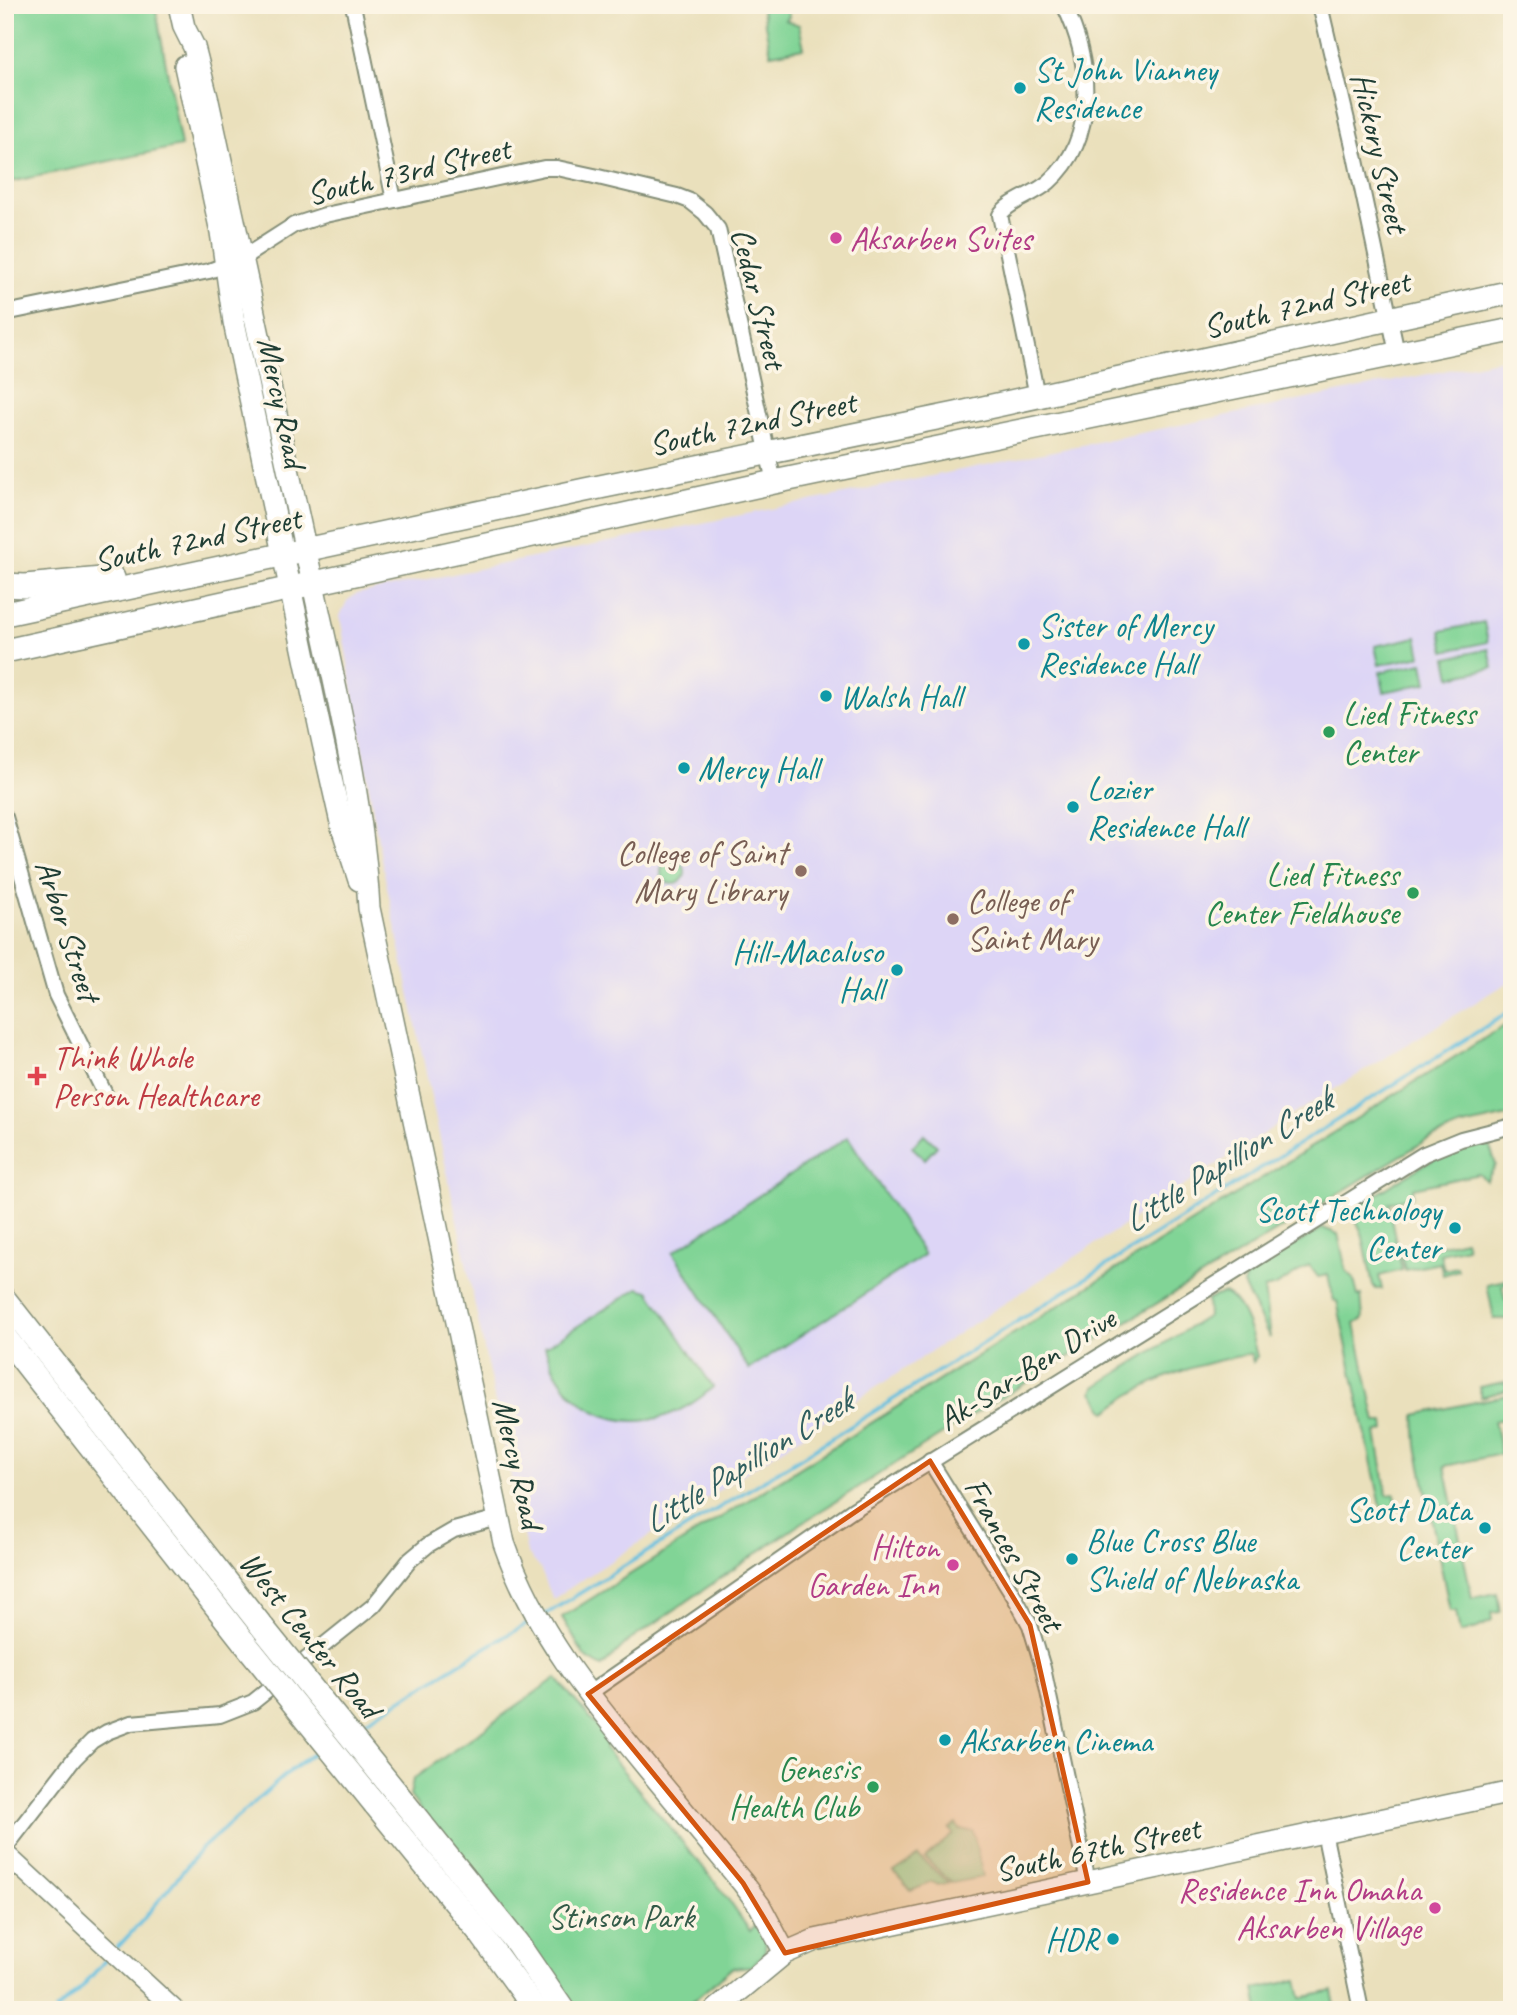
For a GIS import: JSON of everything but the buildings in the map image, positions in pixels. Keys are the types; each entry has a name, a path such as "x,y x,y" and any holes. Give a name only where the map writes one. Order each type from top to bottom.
{"main road":[{"name":"Mercy Road","path":"179,5 184,27 183,59 221,232 233,262 302,586 354,782 366,861 369,908 498,1518 515,1574 565,1663 743,1883 760,1906 785,1953"},
{"name":"South 72nd Street","path":"5,614 1037,396 1512,292"},
{"name":"South 72nd Street","path":"5,651 774,482 1512,330"},
{"path":"5,585 24,586 189,573"},
{"name":"West Center Road","path":"5,1300 263,1628 517,1943 563,2010"},
{"name":"West Center Road","path":"5,1337 244,1642 488,1943 536,2010"},
{"name":"South 67th Street","path":"716,2010 785,1953 836,1934 1512,1792"}],"street":[{"path":"353,5 394,200"},
{"path":"1037,396 1000,215 1005,207 1027,197 1052,179 1070,157 1083,128 1086,108 1084,79 1074,30 1064,5"},
{"name":"Hickory Street","path":"1320,5 1397,353"},
{"name":"South 73rd Street","path":"5,313 233,262 306,220 544,168 556,168 677,196 690,201 705,212"},
{"name":"Cedar Street","path":"705,212 718,229 722,240 774,482"},
{"name":"Arbor Street","path":"5,817 56,995 105,1094"},
{"name":"Ak-Sar-Ben Drive","path":"588,1694 845,1515 1424,1154 1461,1139 1512,1126"},
{"name":"Frances Street","path":"930,1461 1030,1625 1043,1668 1088,1882"},
{"path":"175,2010 51,1897 5,1851 74,1759 92,1741 131,1723 220,1715 253,1702 373,1606 410,1560 428,1545 454,1530 498,1518"},
{"path":"1324,1832 1361,2010"}],"highlighted area":[{"path":"930,1461 1030,1625 1088,1882 785,1953 743,1883 588,1694"}],"shaded area":[{"name":"College of Saint Mary","path":"1512,357 1512,980 1292,1115 553,1599 540,1568 527,1553 381,858 340,616 347,601 356,594"}],"green space":[{"path":"5,5 155,5 181,146 5,183"},
{"path":"761,5 787,5 789,17 785,20 799,25 804,48 771,54"},
{"path":"1484,622 1488,642 1445,651 1441,631"},
{"path":"1417,637 1421,656 1379,665 1375,646"},
{"path":"1489,649 1493,668 1451,677 1447,658"},
{"path":"1423,663 1427,683 1384,692 1380,672"},
{"path":"673,860 682,863 685,872 682,881 673,884 664,881 661,872 664,863"},
{"path":"1512,1021 1512,1115 1459,1127 1427,1140 966,1419 797,1526 626,1643 602,1667 585,1657 562,1617"},
{"path":"924,1134 937,1146 925,1159 912,1147"},
{"path":"848,1137 924,1255 749,1369 673,1252"},
{"path":"1488,1142 1496,1165 1486,1181 1479,1174 1413,1188 1413,1196 1389,1203 1390,1208 1394,1209 1394,1217 1391,1218 1398,1252 1385,1255 1399,1255 1402,1270 1379,1276 1382,1289 1376,1289 1362,1233 1356,1220 1358,1209 1363,1203 1439,1157 1471,1145"},
{"path":"1323,1228 1338,1234 1346,1270 1354,1280 1358,1296 1361,1295 1363,1319 1355,1324 1376,1422 1384,1422 1385,1430 1376,1433 1387,1495 1395,1494 1397,1508 1382,1511 1337,1301 1334,1301 1328,1275 1318,1277 1309,1265 1276,1286 1264,1289 1270,1338 1243,1285 1250,1272"},
{"path":"1465,1240 1467,1247 1440,1253 1444,1270 1457,1267 1458,1270 1443,1275 1440,1263 1405,1270 1401,1254"},
{"path":"1506,1280 1507,1284 1502,1285 1505,1300 1512,1299 1512,1319 1494,1319 1487,1284"},
{"path":"638,1288 649,1291 713,1387 689,1405 665,1416 640,1421 616,1419 593,1410 573,1395 557,1374 545,1347"},
{"path":"1224,1293 1237,1304 1246,1321 1257,1357 1253,1362 1251,1354 1187,1369 1142,1388 1106,1412 1093,1392 1095,1387 1208,1316 1207,1299"},
{"path":"1505,1382 1508,1390 1481,1397 1479,1387"},
{"path":"1508,1395 1512,1417 1494,1421 1501,1454 1445,1466 1472,1598 1497,1593 1500,1612 1491,1613 1492,1621 1460,1633 1456,1611 1450,1611 1417,1446 1415,1415"},
{"name":"Stinson Park","path":"556,1678 607,1738 605,1749 721,1889 750,1931 757,1923 766,1938 765,1953 752,1966 732,1968 682,2010 571,2010 410,1796 413,1779"},
{"path":"956,1824 959,1829 973,1831 983,1877 952,1883 925,1858 953,1834 949,1829"},
{"path":"918,1856 949,1883 937,1885 932,1882 911,1891 894,1872"},
{"path":"1297,1980 1301,1998 1332,1991 1336,2010 1259,2010 1255,1989"}],"waterway":[{"name":"Little Papillion Creek","path":"546,1614 797,1460 1512,1010"},
{"name":"Little Papillion Creek","path":"354,1728 487,1646 533,1621"},
{"name":"Little Papillion Creek","path":"117,1948 201,1849 320,1748"},
{"name":"Little Papillion Creek","path":"56,2010 82,1987 109,1956"}],"place":[{"name":"St John Vianney Residence","path":"1020,88"},
{"name":"Aksarben Suites","path":"836,238"},
{"name":"Sister of Mercy Residence Hall","path":"1024,644"},
{"name":"Walsh Hall","path":"826,696"},
{"name":"Lied Fitness Center","path":"1329,732"},
{"name":"Mercy Hall","path":"684,768"},
{"name":"Lozier Residence Hall","path":"1073,807"},
{"name":"College of Saint Mary Library","path":"801,871"},
{"name":"Lied Fitness Center Fieldhouse","path":"1413,893"},
{"name":"College of Saint Mary","path":"953,919"},
{"name":"Hill-Macaluso Hall","path":"897,970"},
{"name":"Think Whole Person Healthcare","path":"37,1076"},
{"name":"Scott Technology Center","path":"1455,1228"},
{"name":"Scott Data Center","path":"1485,1528"},
{"name":"Blue Cross Blue Shield of Nebraska","path":"1072,1559"},
{"name":"Hilton Garden Inn","path":"953,1565"},
{"name":"Aksarben Cinema","path":"945,1740"},
{"name":"Genesis Health Club","path":"873,1787"},
{"name":"Residence Inn Omaha Aksarben Village","path":"1435,1908"},
{"name":"HDR","path":"1113,1939"}]}
